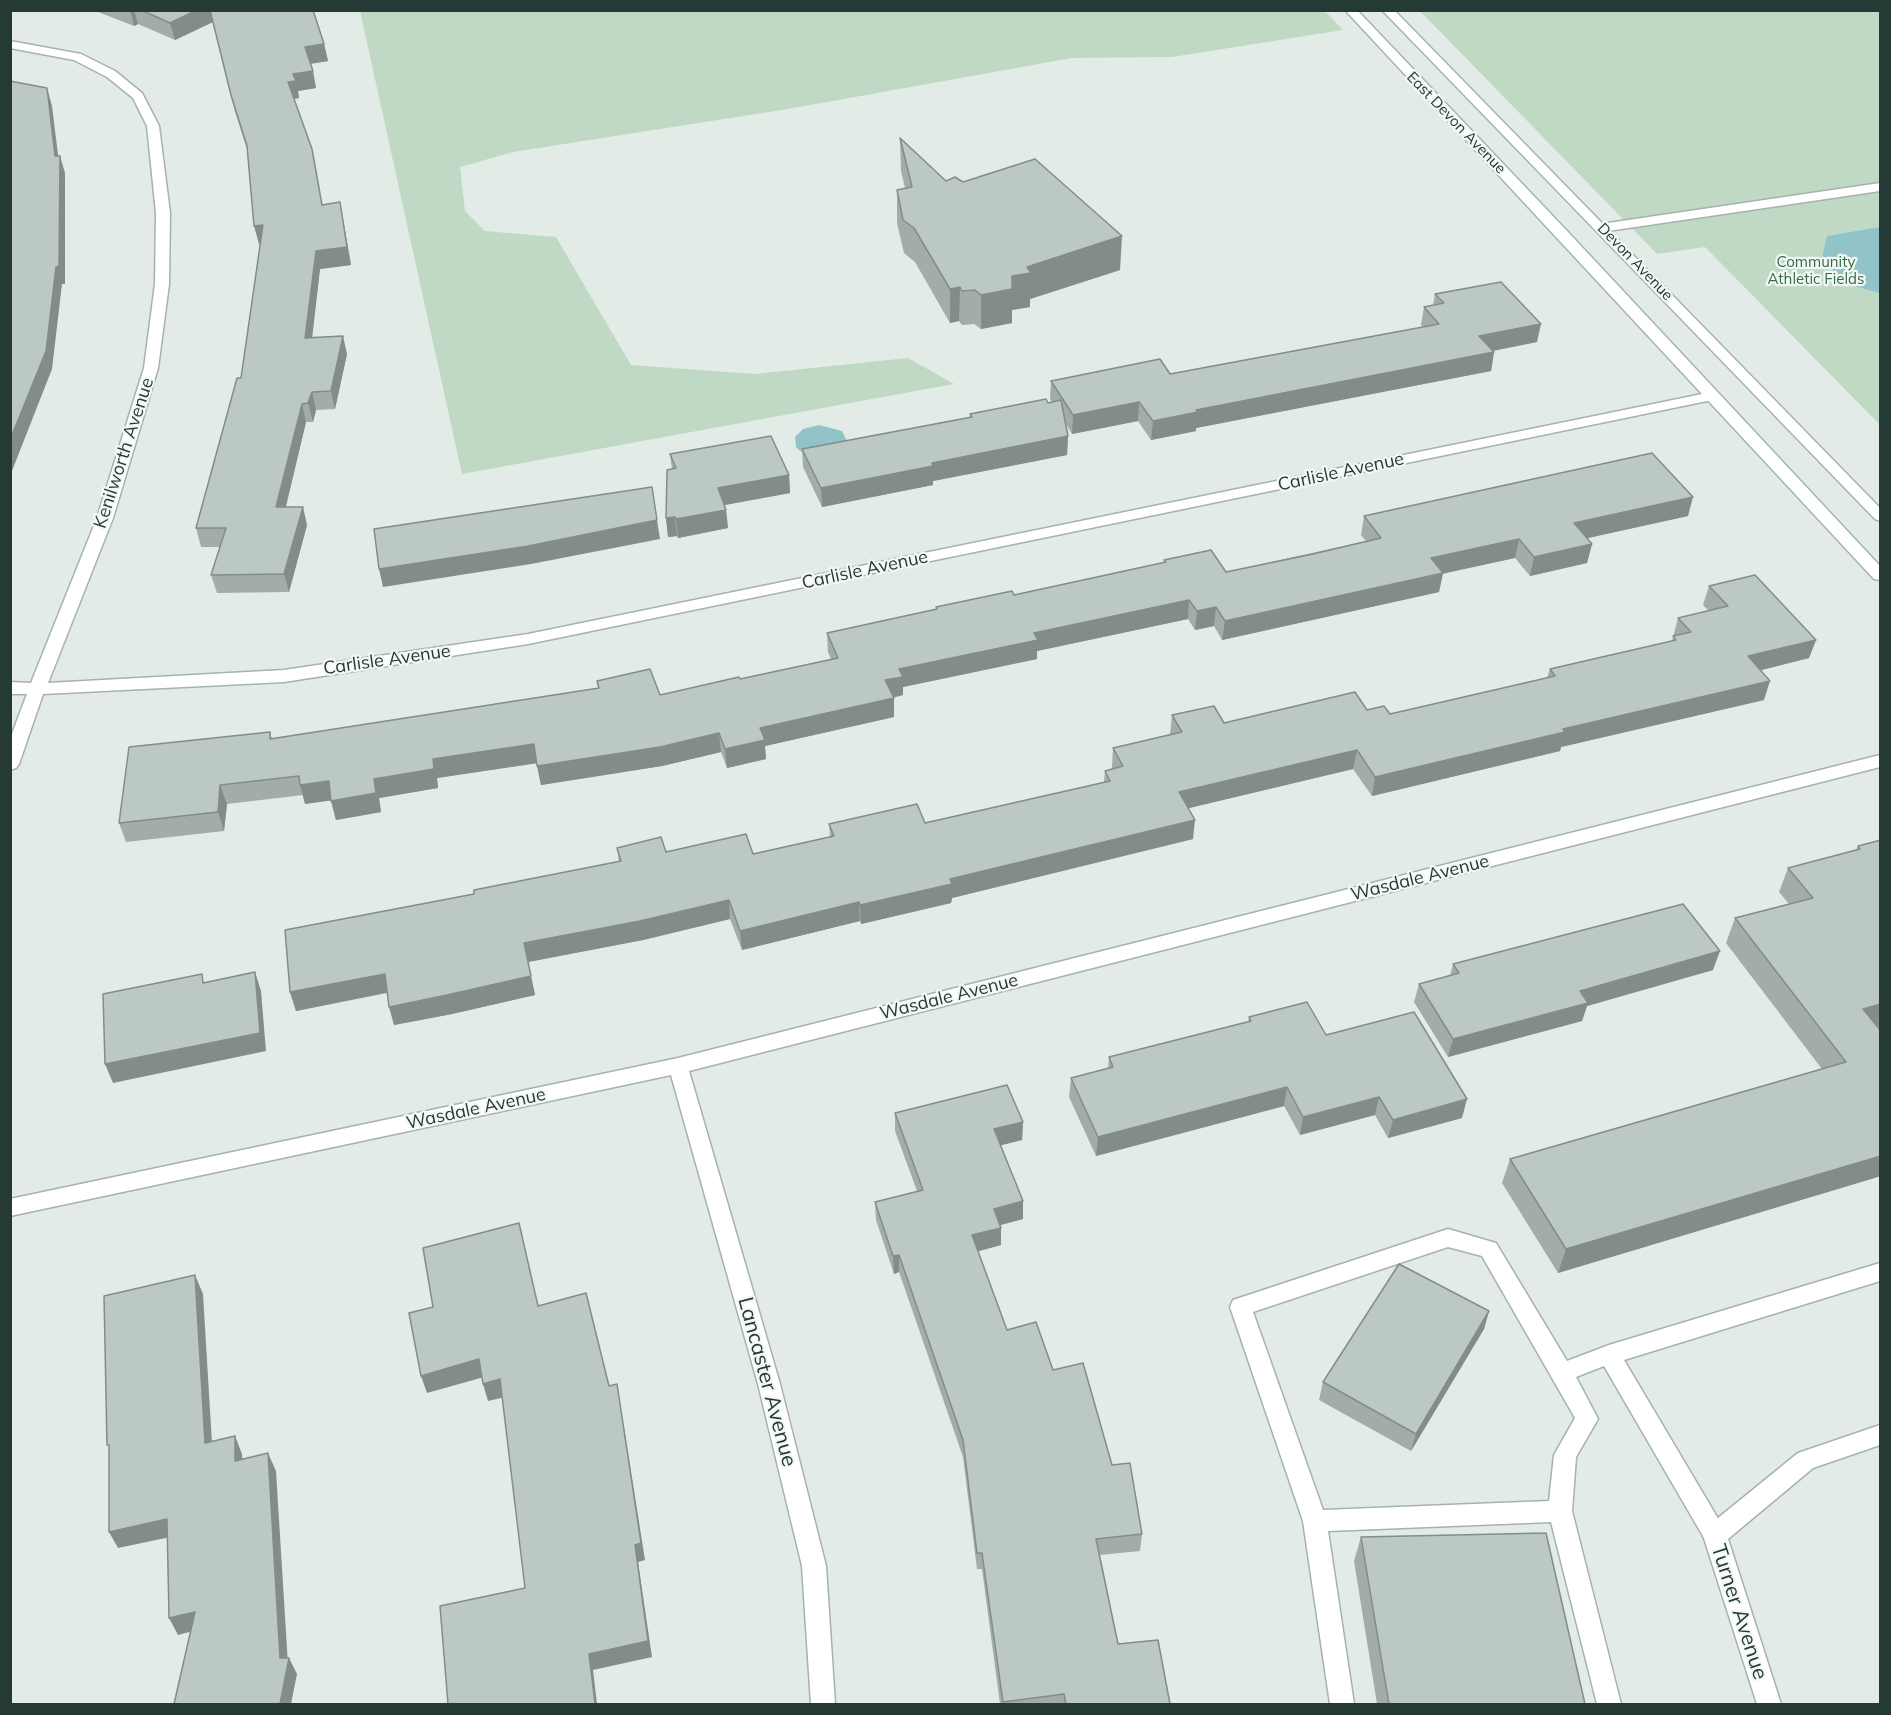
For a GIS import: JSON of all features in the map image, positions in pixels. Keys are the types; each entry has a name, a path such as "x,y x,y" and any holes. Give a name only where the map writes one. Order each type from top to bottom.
{"street":[{"name":"East Devon Avenue","path":"1350,10 1563,235"},
{"name":"Devon Avenue","path":"1387,10 1881,516"},
{"name":"Kenilworth Avenue","path":"10,44 77,57 111,74 138,96 153,126 163,213 162,284 151,368 105,518 37,689 10,764"},
{"path":"1601,228 1881,187"},
{"name":"Devon Avenue","path":"1563,235 1881,575"},
{"name":"Carlisle Avenue","path":"10,688 37,689 284,676 528,639 1712,396"},
{"name":"Wasdale Avenue","path":"10,1208 678,1066 1881,761"},
{"name":"Lancaster Avenue","path":"678,1066 769,1384 814,1566 823,1704"},
{"path":"1342,1704 1315,1521 1240,1306 1448,1238 1489,1249 1562,1372 1587,1419 1565,1455 1560,1511 1609,1704"},
{"path":"1562,1372 1610,1355 1881,1272"},
{"path":"1610,1355 1715,1535"},
{"name":"Turner Avenue","path":"1769,1704 1715,1535 1806,1460 1881,1435"},
{"path":"1315,1521 1560,1511"}],"green space":[{"path":"1324,10 1343,30 1172,57 1072,58 788,109 513,152 460,167 465,211 485,231 556,237 631,365 755,374 908,358 954,384 462,474 360,11"},
{"name":"Community Athletic Fields","path":"1420,11 1880,11 1880,425 1705,247 1657,254"}],"water":[{"path":"1880,227 1880,293 1843,283 1822,258 1827,236"},
{"path":"819,425 842,431 847,441 807,454 800,451 796,447 795,437 803,429"}],"building":[{"path":"141,10 197,10 170,23"},
{"path":"210,10 313,10 324,44 305,47 313,71 293,74 296,81 288,82 312,149 322,205 340,202 347,247 316,251 305,338 343,336 331,391 312,392 308,403 302,404 276,507 303,507 284,574 211,575 226,528 196,528 237,378 241,378 263,225 254,226 247,146 231,95"},
{"path":"10,81 47,88 55,156 60,156 59,266 56,267 46,351 10,440"},
{"path":"900,138 946,181 955,177 963,182 1035,159 1122,236 1027,267 1031,273 1012,276 1012,289 981,295 975,290 962,291 960,287 950,289 914,228 903,220 897,190 912,187"},
{"path":"1501,282 1541,324 1479,336 1494,352 1196,410 1198,412 1153,421 1139,402 1073,415 1051,381 1160,359 1170,374 1439,324 1424,307 1444,303 1435,294"},
{"path":"1046,399 1048,403 1061,400 1068,436 821,488 802,449 972,417 970,414"},
{"path":"771,436 789,475 718,488 726,510 676,519 675,517 666,518 667,470 676,468 670,454"},
{"path":"1652,453 1693,497 1574,523 1592,544 1534,557 1519,539 1431,558 1443,573 1225,621 1216,607 1197,611 1189,600 1034,633 1038,640 899,669 903,677 885,680 894,698 760,728 765,740 725,749 719,733 660,747 537,766 534,744 433,759 434,769 374,779 376,793 331,801 329,781 300,785 299,776 220,785 218,812 119,823 129,747 270,732 270,739 599,688 597,681 650,669 660,695 838,658 827,633 937,609 936,607 1012,591 1014,595 1211,550 1226,572 1313,554 1381,538 1364,516"},
{"path":"652,487 657,520 528,546 379,569 374,529"},
{"path":"1755,575 1816,640 1748,656 1770,681 1563,729 1565,732 1375,777 1357,750 1179,792 1195,820 950,879 952,884 860,905 859,902 740,931 729,900 640,921 524,943 531,976 447,995 389,1007 385,974 290,992 285,930 474,894 474,890 621,861 617,848 661,837 666,852 746,834 753,854 834,836 829,824 917,804 925,823 1110,781 1105,771 1123,766 1113,748 1182,732 1172,715 1214,706 1224,723 1355,692 1367,710 1384,706 1390,714 1555,676 1550,669 1676,640 1673,636 1691,632 1678,618 1728,606 1709,586"},
{"path":"1881,840 1881,1004 1863,1009 1881,1031 1881,1156 1566,1249 1510,1159 1846,1062 1735,918 1813,898 1788,868 1860,849 1858,846"},
{"path":"1683,904 1720,951 1580,991 1588,1003 1453,1039 1419,984 1459,973 1453,964"},
{"path":"255,972 260,1033 105,1064 103,994 202,974 203,983"},
{"path":"1307,1002 1326,1035 1414,1012 1467,1099 1393,1120 1379,1097 1303,1117 1287,1087 1098,1137 1071,1078 1113,1067 1109,1057 1251,1021 1249,1017"},
{"path":"1007,1085 1023,1122 994,1129 1023,1201 994,1209 1001,1228 972,1235 1007,1330 1036,1322 1053,1370 1083,1363 1112,1465 1130,1463 1142,1534 1096,1539 1118,1644 1158,1640 1170,1704 1066,1704 1064,1694 1003,1702 982,1553 977,1553 963,1440 899,1255 893,1256 875,1202 923,1190 895,1113"},
{"path":"519,1223 538,1306 586,1293 609,1386 617,1384 641,1543 635,1545 648,1641 589,1654 595,1704 448,1704 440,1606 525,1588 500,1379 483,1384 479,1359 421,1376 409,1313 433,1307 423,1248"},
{"path":"1399,1264 1489,1311 1416,1434 1323,1382"},
{"path":"195,1275 205,1443 235,1436 235,1461 268,1453 280,1658 289,1658 280,1704 174,1704 195,1612 169,1618 167,1519 109,1532 109,1445 107,1445 104,1296"},
{"path":"1546,1533 1585,1704 1389,1704 1361,1537"}]}
